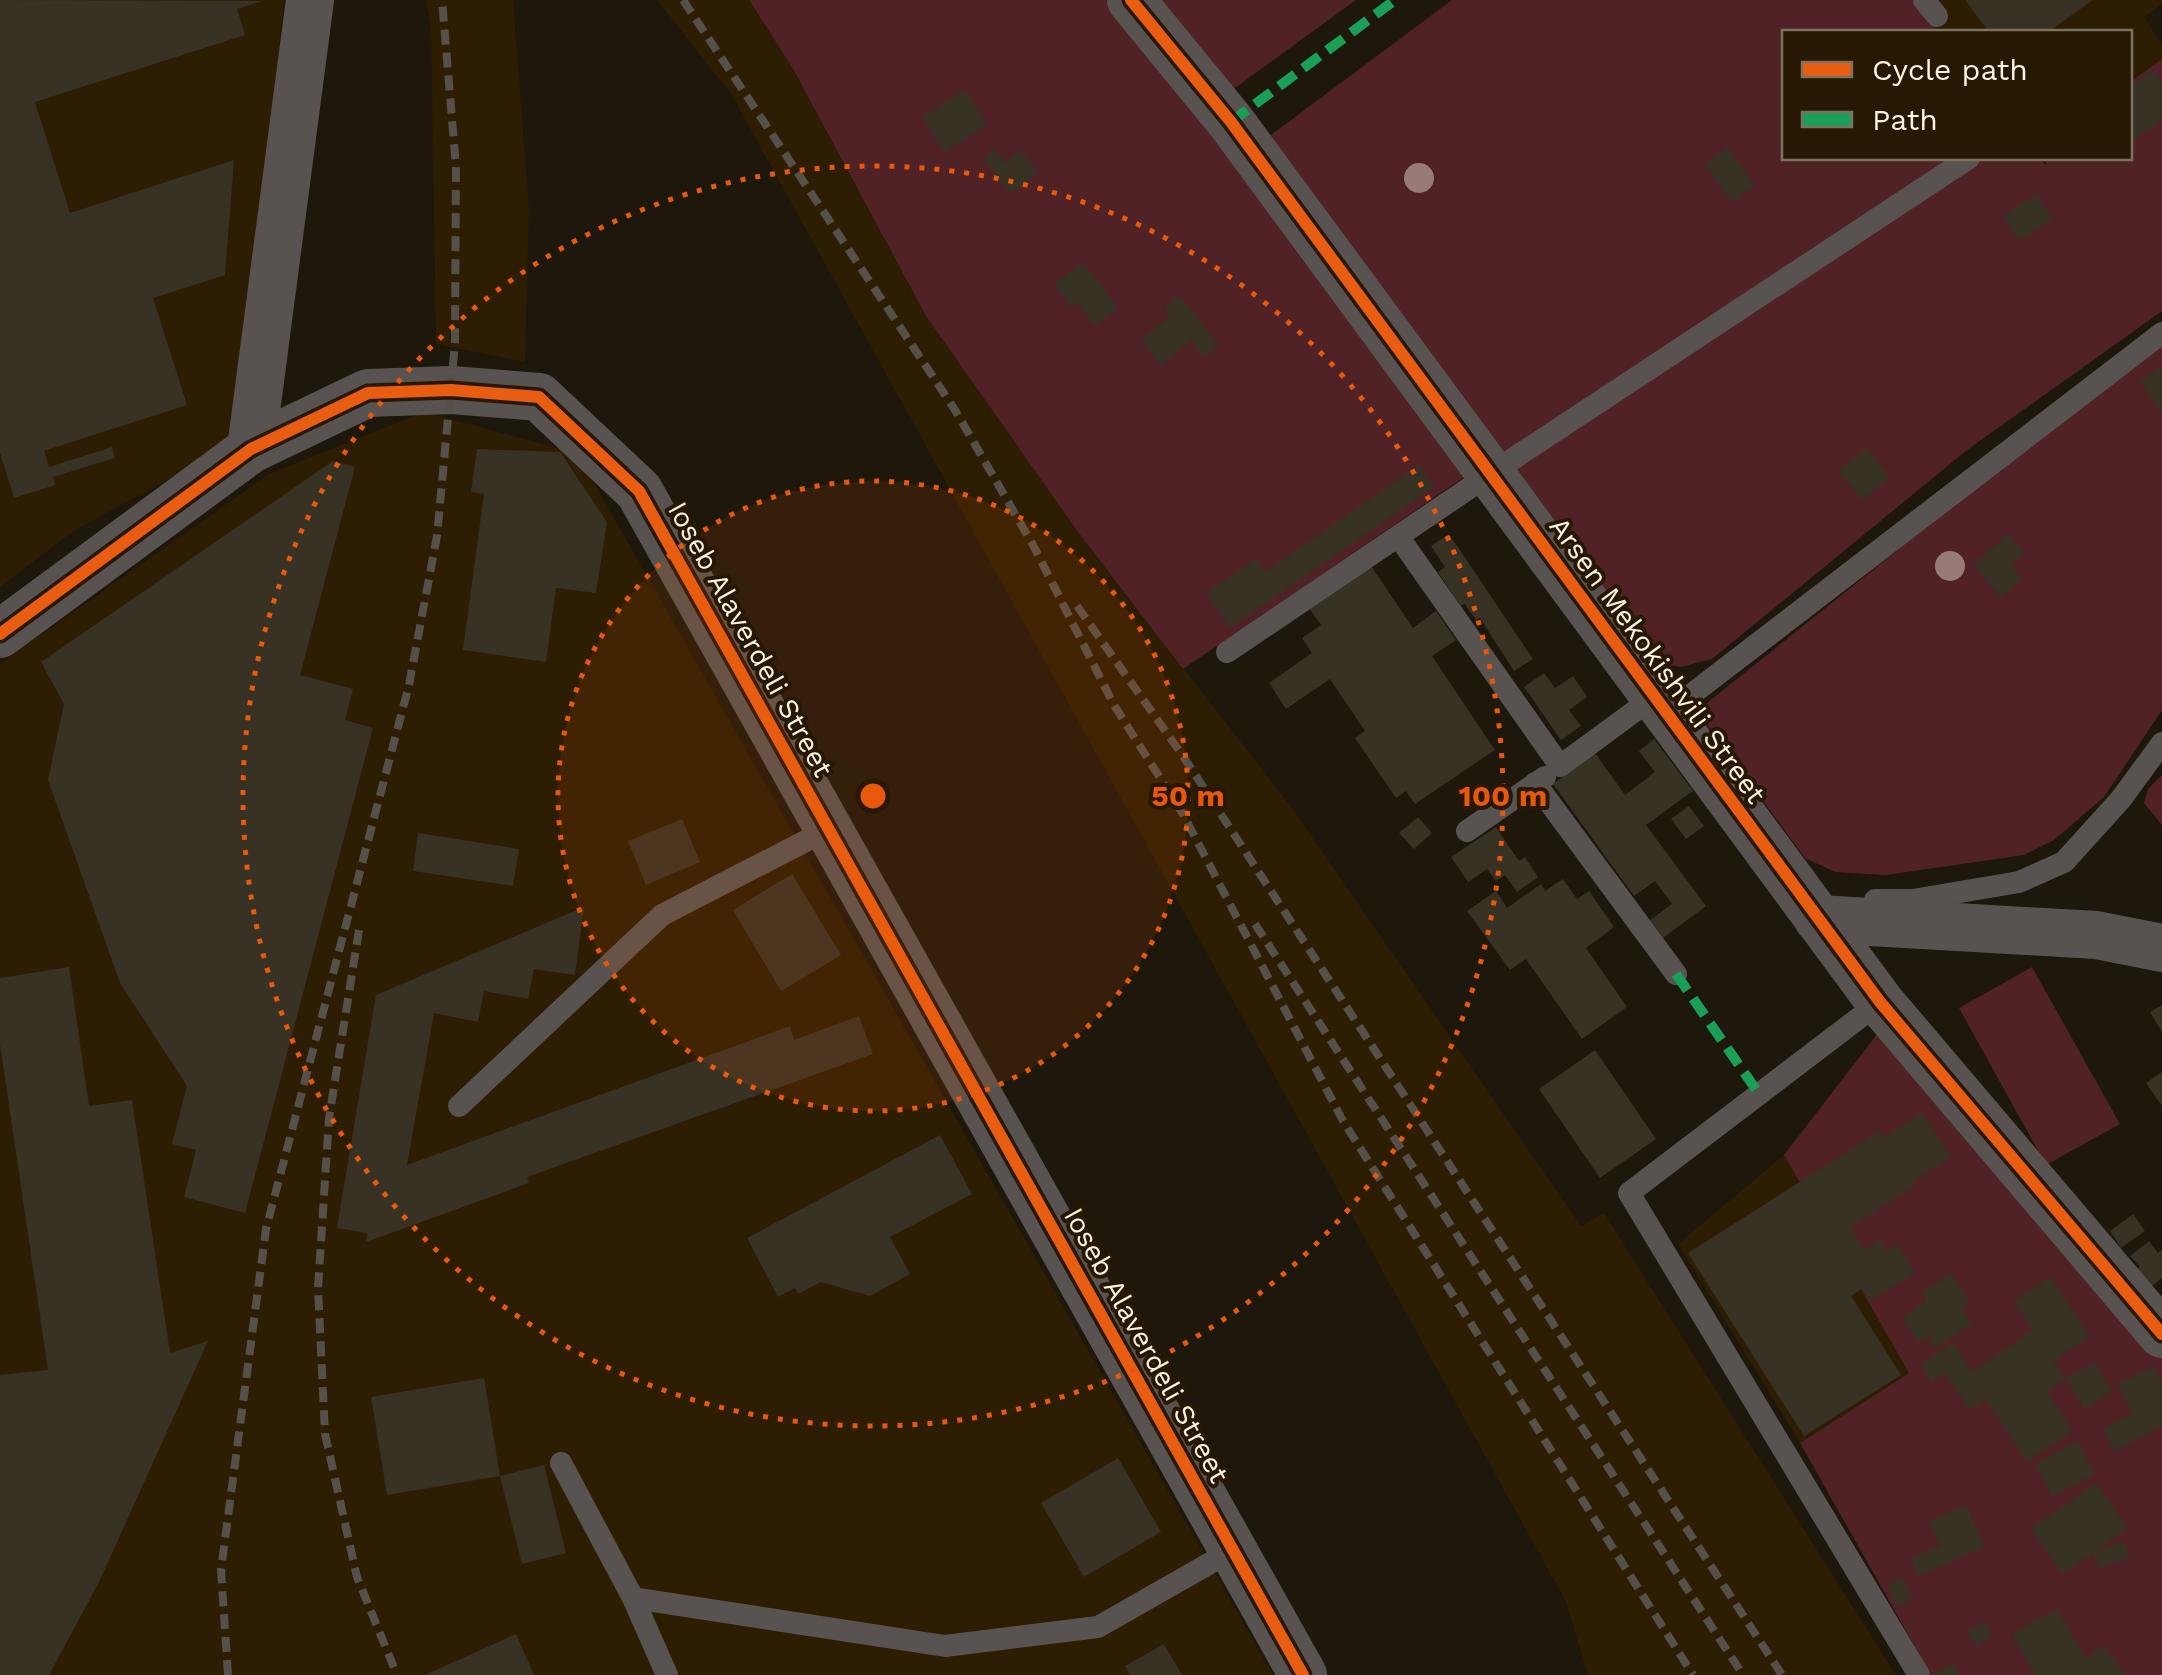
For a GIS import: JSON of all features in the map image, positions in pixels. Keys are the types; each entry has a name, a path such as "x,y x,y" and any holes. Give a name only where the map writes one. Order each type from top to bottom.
{"street":[{"path":"251,449 310,0"},
{"name":"Arsen Mekokishvili Street","path":"1132,0 1231,122 1880,1002 2162,1334"},
{"name":"Ioseb Alaverdeli Street","path":"0,634 251,449 368,393 451,390 540,397 640,492 1304,1675"},
{"path":"1808,905 2096,936 2162,948"}],"lane":[{"path":"1226,652 1966,160"},
{"path":"1467,831 1560,766 1660,705 2162,333"},
{"path":"1398,536 1560,766"},
{"path":"1808,905 1828,901 1913,900 2019,882 2064,862 2122,799 2162,743"},
{"path":"1535,784 1676,974"},
{"path":"459,1106 662,915 829,829"},
{"path":"1880,1002 1630,1193 1919,1675"},
{"path":"561,1463 634,1598 667,1675"},
{"path":"634,1598 944,1646 1098,1627 1234,1550"}],"shaded area":[{"path":"0,0 284,0 239,441 75,530 0,587"},
{"path":"426,0 513,0 529,208 525,362 436,344 431,28"},
{"path":"657,0 749,0 792,67 926,316 1078,532 1292,808 1581,1226 1604,1213 1896,1675 1588,1675 1566,1602 731,94"},
{"path":"749,0 1106,0 1476,469 1183,669 1078,532 926,316 792,67"},
{"path":"1157,0 1356,0 1228,93"},
{"path":"1452,0 1912,0 1936,30 1782,30 1782,160 2041,160 2047,166 2045,160 2132,160 2132,81 2162,59 2162,311 1967,450 1712,659 1681,667 1658,663 1263,141"},
{"path":"1912,0 2162,0 2144,17 2162,44 2162,59 2132,81 2132,30 1936,30"},
{"path":"2162,345 2162,710 2104,797 2054,840 2024,855 1886,875 1835,872 1805,858 1697,711 2025,448"},
{"path":"424,412 577,453 1273,1675 0,1675 0,664 269,474"},
{"path":"2162,775 2162,825 2144,803 2148,789"},
{"path":"2032,967 2120,1124 2046,1165 1959,1008"},
{"path":"1885,1024 2162,1348 2162,1675 1931,1675 1800,1443 1909,1373 1784,1155"},
{"path":"1784,1155 1909,1373 1800,1443 1678,1244"}],"building":[{"path":"0,0 262,1 237,9 245,35 35,102 70,213 234,160 225,275 153,298 187,405 44,451 49,467 112,447 115,458 53,477 55,485 14,498 0,453"},
{"path":"1965,0 2093,0 2051,30 1988,30"},
{"path":"2152,70 2162,83 2162,120 2132,142 2132,85"},
{"path":"965,90 987,125 944,152 922,117"},
{"path":"1728,147 1755,186 1732,202 1705,164"},
{"path":"995,149 1006,163 1021,150 1038,172 1011,194 983,159"},
{"path":"2036,195 2053,219 2019,241 2003,216"},
{"path":"1083,262 1118,308 1095,326 1077,302 1071,307 1054,284"},
{"path":"1179,295 1219,345 1204,357 1191,340 1161,365 1141,340 1170,316 1164,308"},
{"path":"2162,366 2162,413 2140,381"},
{"path":"1867,448 1890,478 1862,500 1838,471"},
{"path":"477,449 560,452 607,522 596,593 556,588 546,662 463,650 484,494 471,492"},
{"path":"333,461 355,467 300,675 353,689 345,720 373,728 245,1213 184,1197 196,1150 172,1144 187,1086 120,983 48,780 64,704 41,662"},
{"path":"1419,465 1434,487 1230,628 1206,593 1256,559 1265,572"},
{"path":"1449,534 1533,659 1514,671 1480,618 1476,620 1464,603 1461,606 1438,572 1445,567 1431,546"},
{"path":"2008,534 2024,553 2011,566 2022,579 2001,597 1973,565"},
{"path":"1369,563 1413,628 1436,611 1456,640 1432,656 1495,750 1415,804 1406,791 1396,798 1355,738 1365,731 1330,679 1286,709 1269,683 1312,653 1302,638 1321,625 1307,605"},
{"path":"1544,673 1555,688 1573,676 1587,697 1569,710 1581,726 1561,740 1524,687"},
{"path":"1654,739 1693,791 1646,825 1706,906 1663,938 1650,920 1672,904 1655,881 1634,896 1553,784 1595,753 1625,795 1655,772 1639,751"},
{"path":"1689,806 1704,826 1686,839 1671,819"},
{"path":"1418,817 1432,833 1414,849 1399,833"},
{"path":"682,819 700,862 646,885 628,841"},
{"path":"1496,827 1519,861 1525,857 1538,877 1517,892 1505,875 1496,881 1487,869 1468,882 1451,857"},
{"path":"418,833 519,849 513,886 413,871"},
{"path":"792,874 841,955 781,991 733,910"},
{"path":"1563,879 1577,899 1589,891 1614,927 1586,948 1627,1007 1582,1039 1526,959 1510,970 1467,911 1496,891 1507,908 1541,884 1545,891"},
{"path":"584,907 575,975 534,969 528,999 484,991 478,1022 434,1013 407,1165 790,1026 794,1040 859,1016 873,1054 527,1177 529,1183 366,1242 367,1233 337,1228 376,995"},
{"path":"69,967 89,1106 132,1100 170,1353 208,1341 99,1582 49,1675 0,1675 0,1375 48,1370 0,1044 0,978"},
{"path":"2162,1005 2162,1032 2150,1012"},
{"path":"1595,1050 1656,1139 1600,1178 1539,1089"},
{"path":"2162,1072 2162,1106 2146,1083"},
{"path":"1922,1113 1951,1157 1850,1227 1865,1250 1880,1240 1887,1251 1898,1244 1915,1273 1870,1301 1862,1289 1851,1296 1901,1375 1804,1436 1688,1253 1880,1131 1884,1137"},
{"path":"940,1135 972,1194 890,1237 910,1274 870,1296 821,1282 798,1294 795,1288 778,1297 747,1238"},
{"path":"2133,1214 2145,1231 2121,1248 2110,1231"},
{"path":"2149,1241 2158,1253 2162,1250 2162,1278 2148,1289 2134,1272 2140,1267 2130,1256"},
{"path":"1951,1273 1970,1303 1962,1309 1972,1324 1935,1348 1927,1336 1918,1342 1902,1318 1927,1301 1922,1293"},
{"path":"2050,1277 2090,1336 2053,1361 2066,1379 2047,1392 2073,1431 2027,1461 1985,1399 1970,1410 1945,1373 1932,1382 1920,1365 1953,1343 1972,1372 2033,1330 2013,1302"},
{"path":"2094,1362 2112,1391 2084,1408 2066,1379"},
{"path":"2153,1366 2162,1382 2162,1426 2115,1451 2103,1429 2133,1413 2117,1385"},
{"path":"484,1378 500,1476 387,1495 371,1397"},
{"path":"2078,1441 2094,1474 2052,1496 2035,1464"},
{"path":"1118,1458 1161,1532 1084,1577 1041,1503"},
{"path":"544,1465 566,1553 522,1564 500,1476"},
{"path":"2096,1483 2128,1528 2062,1574 2031,1529"},
{"path":"1966,1505 1984,1547 1918,1576 1911,1558 1940,1546 1929,1521"},
{"path":"2123,1541 2130,1557 2099,1569 2093,1553"},
{"path":"1902,1577 1913,1598 1897,1606 1887,1586"},
{"path":"2057,1609 2086,1659 2103,1645 2126,1675 2035,1675 2012,1634"},
{"path":"1984,1622 1992,1636 1976,1646 1967,1631"},
{"path":"516,1634 534,1675 425,1675"},
{"path":"1164,1644 1182,1675 1130,1675 1125,1666"},
{"path":"1952,1663 1959,1675 1933,1675"}],"railway":[{"path":"228,1675 221,1570 266,1229 409,685 437,536 455,343 456,167 442,0"},
{"path":"683,0 955,410 1033,545 1114,705 1184,816 1343,1121 1693,1675"},
{"path":"1077,606 1183,756 1782,1675"},
{"path":"1255,924 1743,1675"},
{"path":"359,930 329,1118 318,1288 325,1434 357,1577 397,1675"}],"marked path":[{"path":"1231,122 1395,0"},
{"path":"1676,974 1759,1094"}],"cycle path":[{"path":"1131,0 1231,122 1880,1002 2162,1334"},
{"path":"0,634 251,449 368,393 451,390 539,397 639,491 1303,1675"}]}
